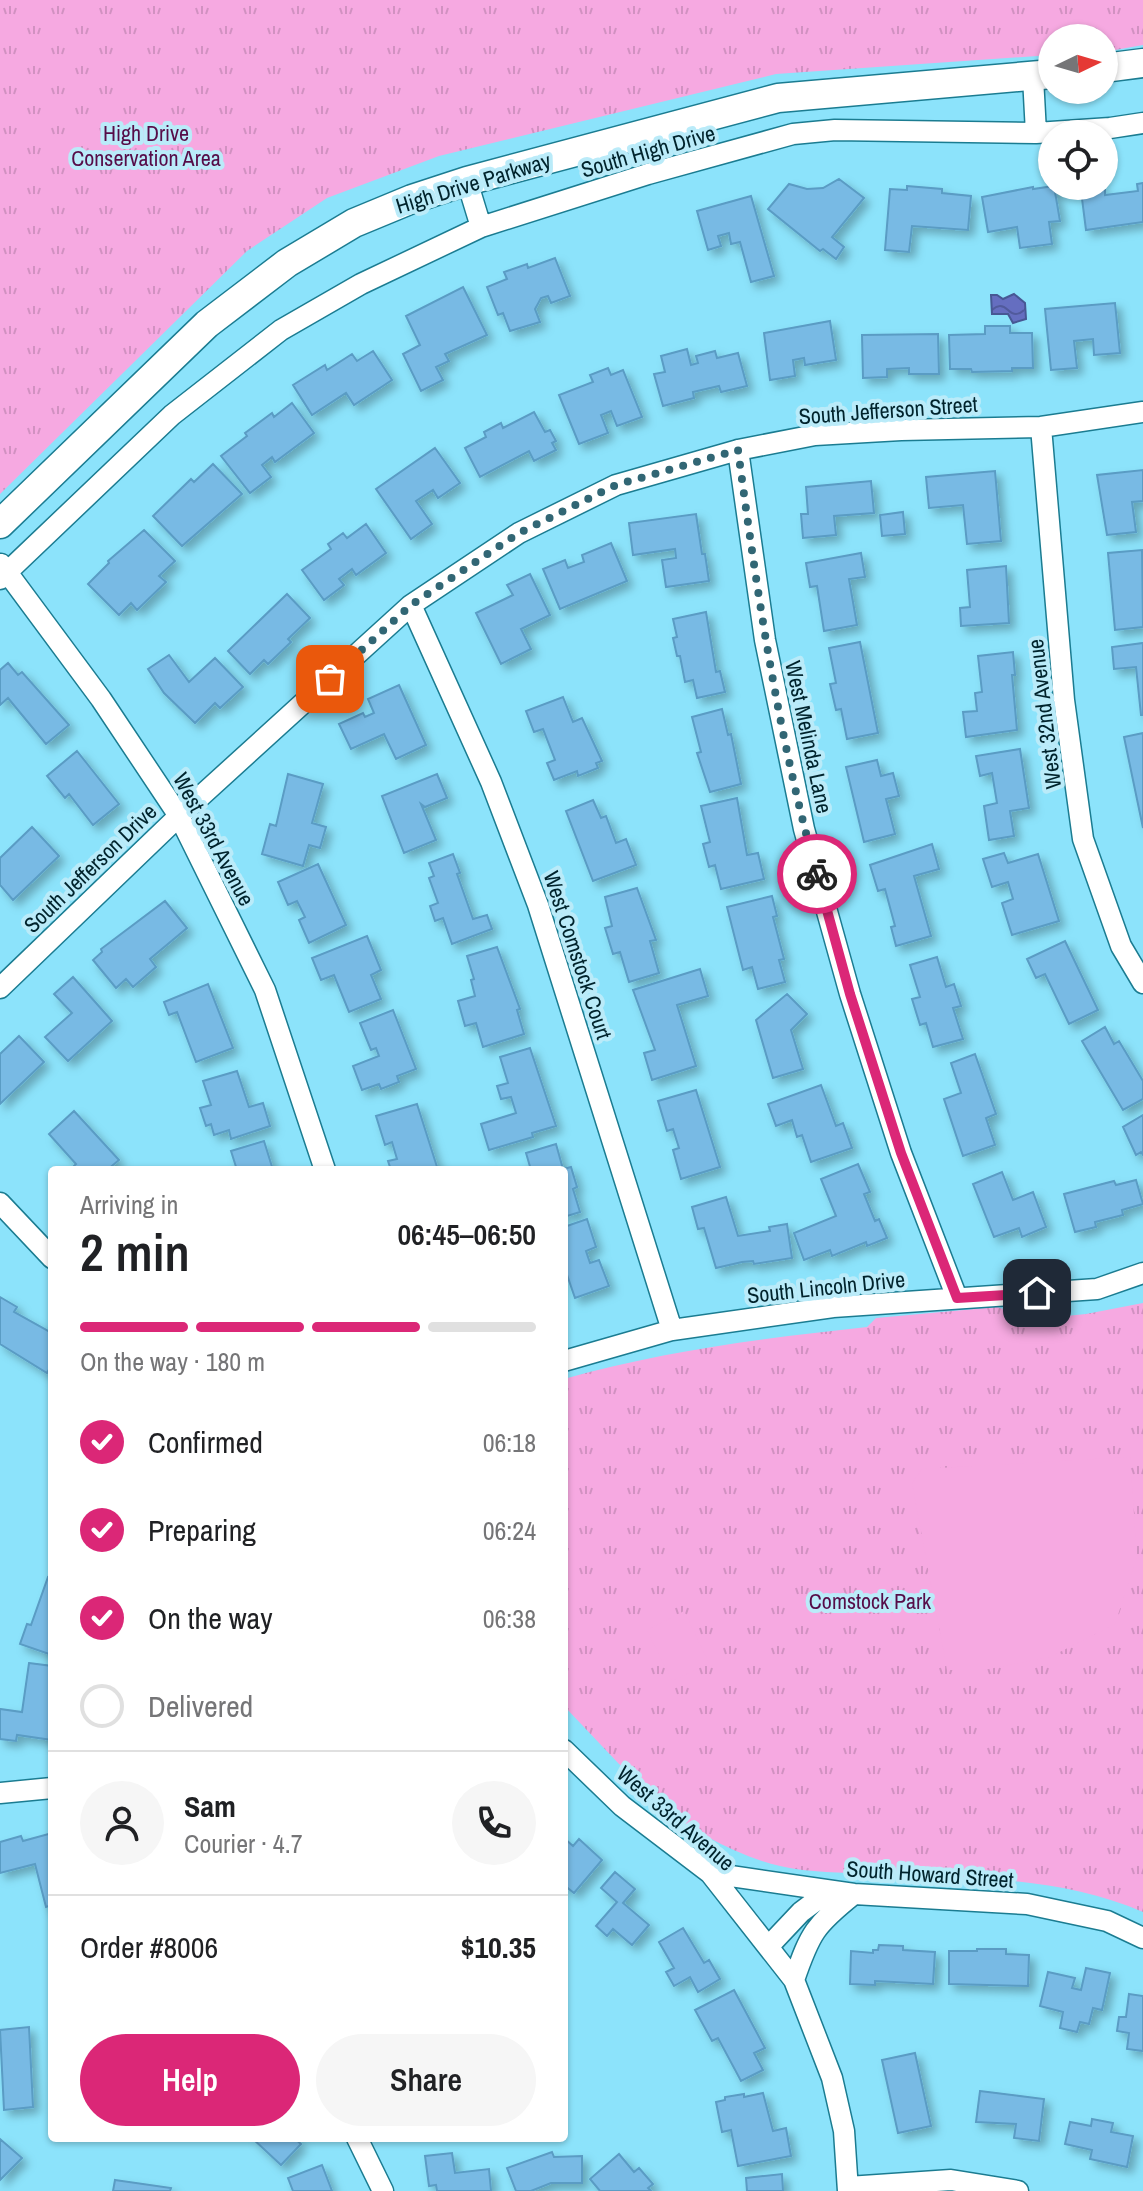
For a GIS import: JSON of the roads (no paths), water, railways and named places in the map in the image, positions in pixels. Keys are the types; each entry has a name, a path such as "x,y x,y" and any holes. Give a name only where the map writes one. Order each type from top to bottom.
{"main road":[{"path":"1118,66 1143,63"},
{"name":"High Drive Parkway","path":"0,524 207,324 287,263 354,223 467,181 778,98 1038,75"}],"street":[{"path":"1036,133 1039,104"},
{"name":"South High Drive","path":"3,571 172,415 281,330 361,284 481,227 648,174 793,134 835,130 1036,133 1143,123"},
{"path":"467,181 481,227"},
{"name":"South Jefferson Street","path":"179,816 411,605 519,533 616,485 738,450 815,435 1041,427 1143,412"},
{"name":"West 32nd Avenue","path":"1041,427 1064,700 1083,839 1121,946 1143,983"},
{"name":"West Melinda Lane","path":"738,450 765,640 804,829 850,994 901,1153 957,1298"},
{"name":"West 33rd Avenue","path":"3,571 101,699 179,816 265,990 324,1166"},
{"name":"West Comstock Court","path":"411,605 491,782 538,905 672,1330"},
{"name":"South Jefferson Drive","path":"0,988 179,816"},
{"path":"0,1203 48,1254"},
{"name":"South Lincoln Drive","path":"568,1360 672,1330 833,1307 1097,1289 1143,1273"},
{"name":"West 33rd Avenue","path":"568,1754 622,1806 710,1873 794,1980 832,2078 844,2131 848,2189"},
{"path":"0,1793 48,1788"},
{"name":"South Howard Street","path":"710,1873 854,1894 1027,1904 1107,1921 1143,1938"},
{"path":"768,1947 791,1922 829,1891"},
{"path":"794,1980 814,1930 830,1912 854,1894"},
{"path":"359,2142 383,2191"},
{"path":"848,2189 951,2180 1018,2191"}],"water":[{"path":"1014,294 1025,303 1026,319 1013,323 1008,314 992,314 991,295 1003,299"}],"park label":[{"name":"High Drive Conservation Area","path":"146,146"},
{"name":"Comstock Park","path":"870,1601"}]}
